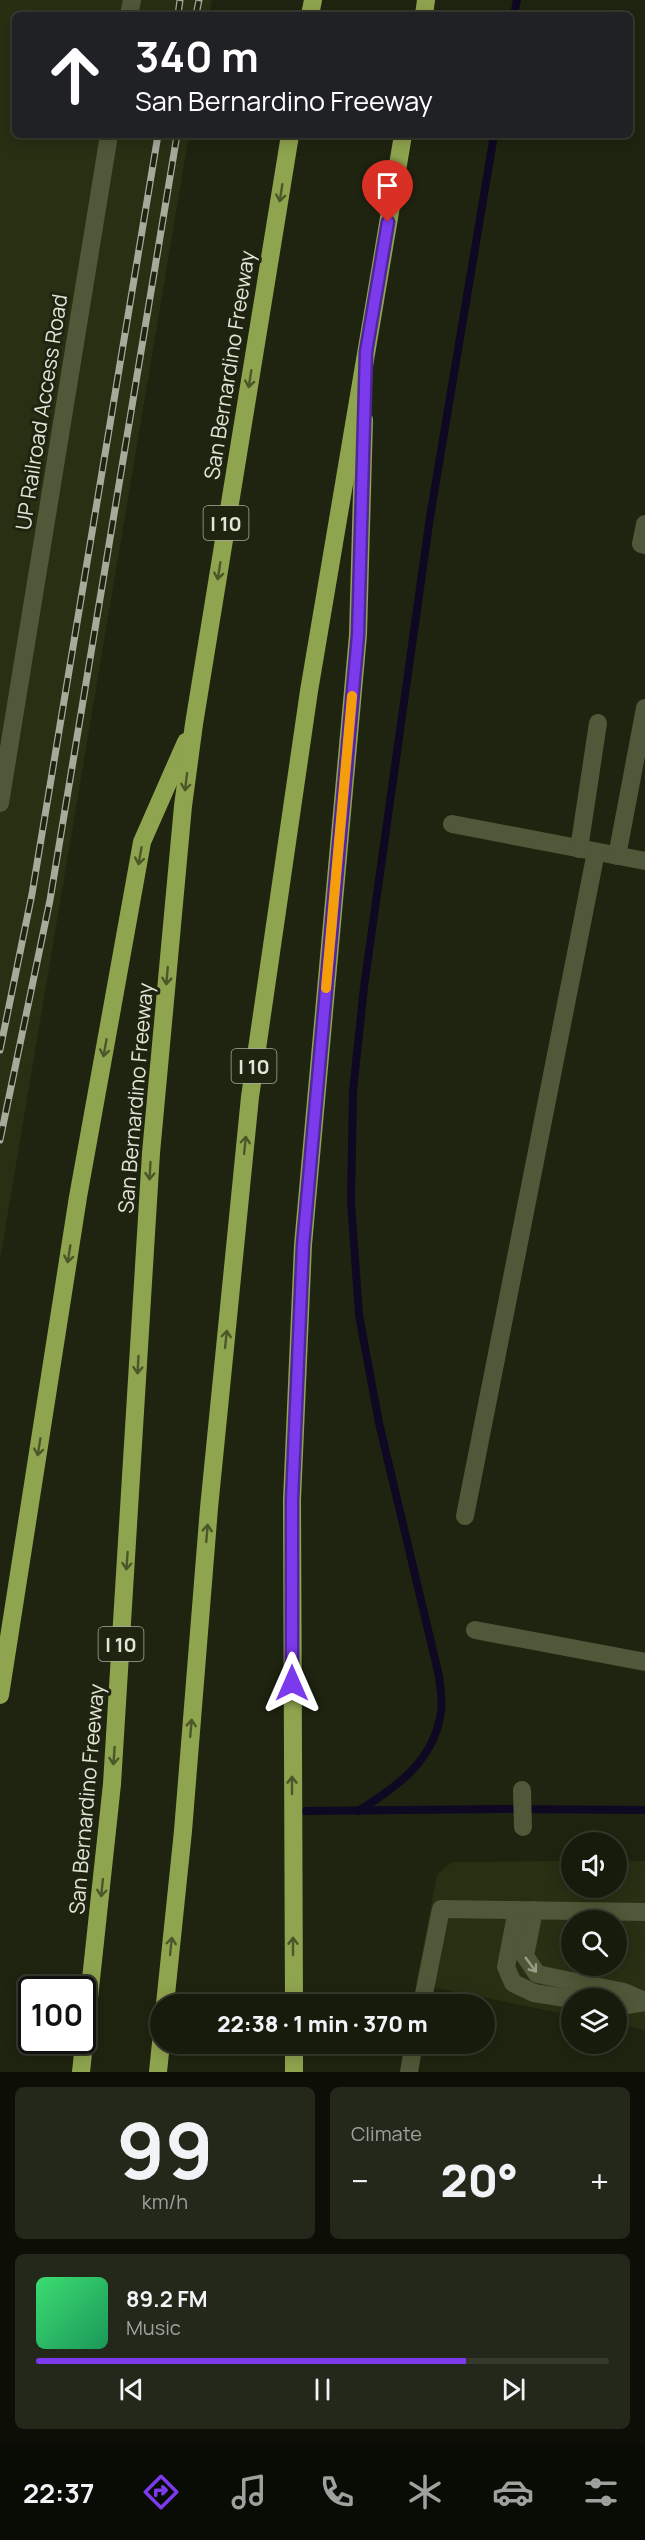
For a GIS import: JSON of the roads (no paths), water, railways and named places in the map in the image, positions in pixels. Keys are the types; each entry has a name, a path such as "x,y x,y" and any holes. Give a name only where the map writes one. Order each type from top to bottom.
{"highway":[{"name":"San Bernardino Freeway","path":"81,2072 112,1784 151,1153 183,806 194,724 290,138"},
{"name":"I 10","path":"166,1994 183,1831 210,1497 250,1096 307,702 402,138"},
{"path":"294,1994 292,1500 302,1268 358,635 366,352"},
{"path":"0,1695 78,1197 142,842 194,724"},
{"path":"158,2072 160,2054"},
{"path":"294,2054 294,2072"}],"street":[{"name":"UP Railroad Access Road","path":"0,803 109,138"},
{"path":"645,524 641,544 645,545"},
{"path":"618,856 645,708"},
{"path":"465,1516 588,850 598,723"},
{"path":"452,824 645,861"},
{"path":"475,1630 645,1662"},
{"path":"522,1790 523,1827"},
{"path":"424,1994 441,1909 645,1912"},
{"path":"525,1910 506,1967 513,1983 534,1993 561,1997"},
{"path":"525,1910 525,1956 537,1974 624,1992 645,2002"},
{"path":"627,2005 645,2002"},
{"path":"409,2072 412,2054"}],"waterway":[{"path":"515,12 517,0"},
{"path":"358,1811 400,1782 422,1759 431,1745 442,1708 439,1676 379,1423 359,1315 351,1202 353,1091 364,987 430,517 493,138"},
{"path":"305,1811 645,1810"}],"railway":[{"path":"178,12 180,0"},
{"path":"197,12 199,0"},
{"path":"0,1050 32,894 158,138"},
{"path":"0,1140 50,900 177,138"}]}
